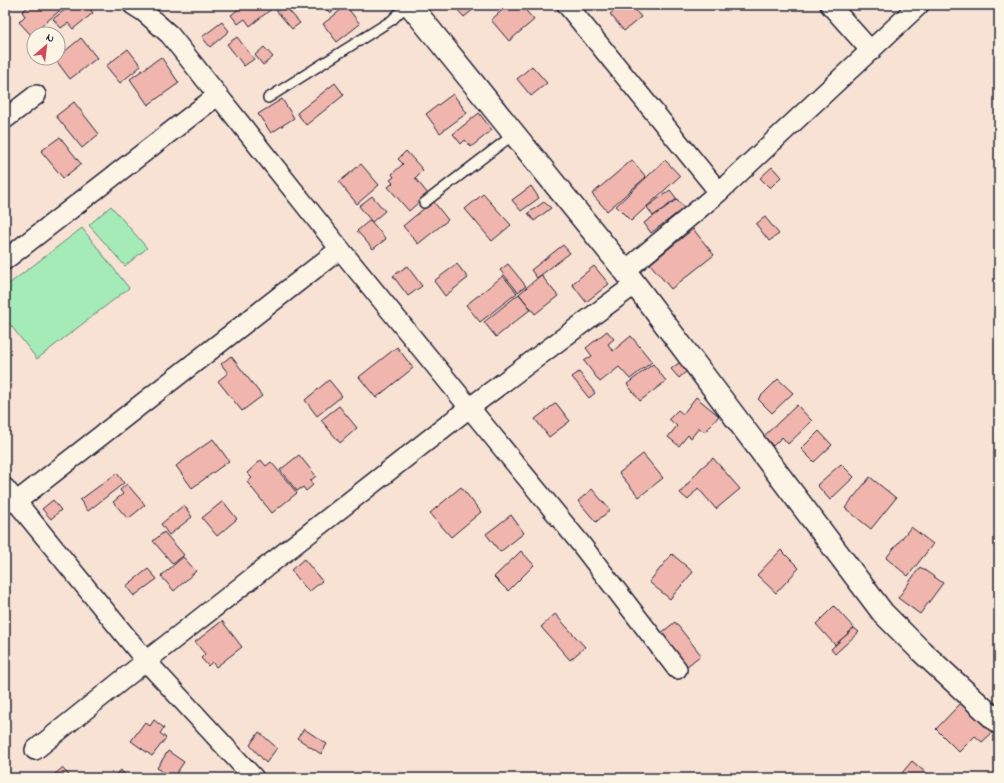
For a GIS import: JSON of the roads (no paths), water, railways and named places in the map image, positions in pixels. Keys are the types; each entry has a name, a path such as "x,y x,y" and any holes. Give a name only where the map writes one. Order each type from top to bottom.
{"street":[{"path":"133,5 144,12 170,35 340,249 580,543 677,669"},
{"path":"409,5 630,278 883,613 921,651 999,723"},
{"path":"567,5 718,192"},
{"path":"830,5 871,51"},
{"path":"35,750 146,661 469,408 630,278 718,192 919,5"},
{"path":"5,119 36,95"},
{"path":"5,260 218,95"},
{"path":"254,778 146,661 9,501 340,249"}],"lane":[{"path":"268,98 392,20 409,5"},
{"path":"424,203 514,134"}]}
